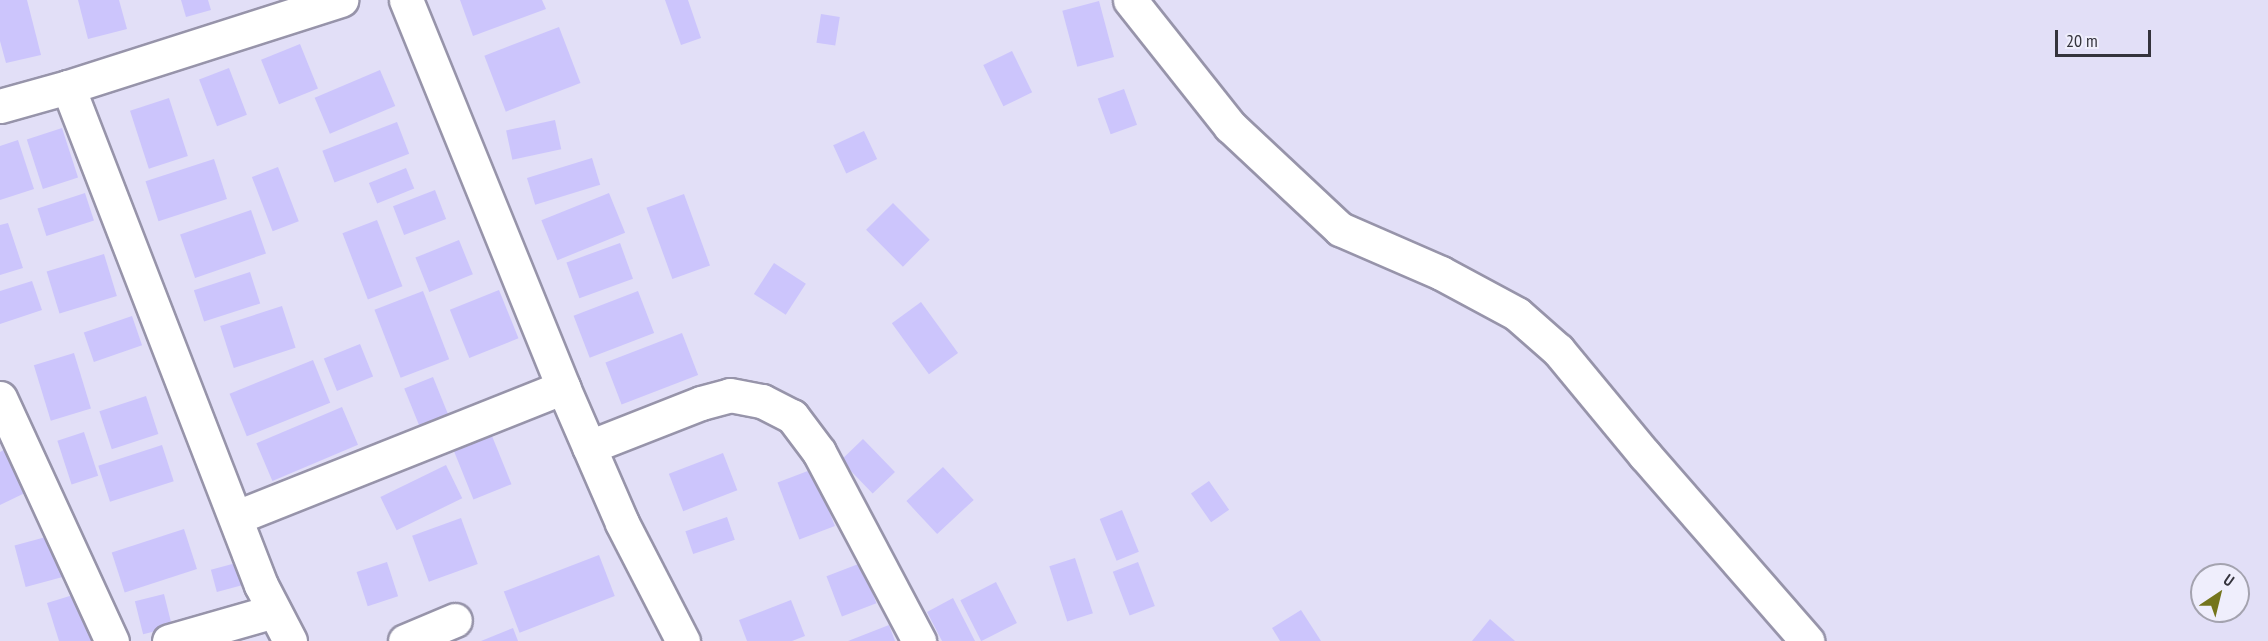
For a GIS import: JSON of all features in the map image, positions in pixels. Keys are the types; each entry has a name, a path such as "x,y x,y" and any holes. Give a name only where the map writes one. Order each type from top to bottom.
{"street":[{"path":"0,106 68,87 341,0"},
{"path":"406,0 563,387 622,523 683,641"},
{"path":"1130,0 1230,126 1340,229 1441,273 1517,314 1558,350 1645,455 1807,641"},
{"path":"68,87 237,517 261,585 290,641"},
{"path":"237,517 563,387"},
{"path":"589,447 701,403 730,395 762,401 792,416 819,453 919,641"},
{"path":"0,398 112,641"},
{"path":"169,641 274,611"},
{"path":"405,641 455,620"}],"building":[{"path":"0,0 27,0 41,55 6,63 0,41"},
{"path":"78,0 119,0 127,29 88,39"},
{"path":"181,0 208,0 211,10 186,17"},
{"path":"460,0 542,0 546,9 473,36"},
{"path":"665,0 688,0 701,38 681,45"},
{"path":"1099,1 1114,57 1077,67 1062,11"},
{"path":"821,14 840,17 835,46 816,43"},
{"path":"559,27 581,83 506,112 484,56"},
{"path":"300,44 318,89 279,104 261,60"},
{"path":"1012,51 1032,92 1003,106 983,65"},
{"path":"229,68 247,115 217,126 199,79"},
{"path":"380,70 395,106 330,134 315,98"},
{"path":"1124,89 1137,125 1111,134 1098,99"},
{"path":"169,98 188,156 149,169 130,111"},
{"path":"555,120 561,149 512,160 506,130"},
{"path":"397,122 409,154 334,182 322,151"},
{"path":"62,128 78,177 43,189 27,139"},
{"path":"864,131 877,159 846,173 833,145"},
{"path":"18,140 34,189 0,200 0,146"},
{"path":"592,158 600,185 535,205 527,178"},
{"path":"214,159 227,199 159,221 146,181"},
{"path":"278,167 299,221 273,231 252,177"},
{"path":"406,168 414,188 377,203 369,183"},
{"path":"435,190 446,219 404,235 393,206"},
{"path":"85,193 94,221 46,236 37,208"},
{"path":"609,193 625,233 557,260 541,220"},
{"path":"684,194 710,265 672,279 646,208"},
{"path":"893,203 930,240 903,267 866,230"},
{"path":"251,210 266,253 195,278 180,234"},
{"path":"377,220 402,286 368,300 342,233"},
{"path":"8,223 23,268 0,275 0,225"},
{"path":"459,240 473,274 429,292 415,258"},
{"path":"620,243 633,279 579,298 566,262"},
{"path":"104,254 117,296 59,314 47,272"},
{"path":"774,263 806,284 786,315 754,294"},
{"path":"250,272 260,303 204,322 194,290"},
{"path":"32,281 42,310 0,324 0,291"},
{"path":"499,290 518,338 469,358 450,310"},
{"path":"423,291 449,359 401,378 374,310"},
{"path":"638,291 654,333 590,358 574,316"},
{"path":"921,302 958,353 929,374 892,323"},
{"path":"282,306 296,348 234,368 220,326"},
{"path":"132,316 142,345 94,362 84,333"},
{"path":"682,333 698,375 622,404 605,362"},
{"path":"360,344 373,376 337,391 324,359"},
{"path":"74,353 91,408 51,421 34,365"},
{"path":"313,360 330,403 247,436 230,394"},
{"path":"433,377 451,422 422,433 404,389"},
{"path":"146,396 158,434 112,449 99,411"},
{"path":"342,407 358,445 272,481 256,443"},
{"path":"84,432 98,476 72,484 57,441"},
{"path":"492,436 511,484 473,500 454,451"},
{"path":"863,439 895,472 873,494 841,461"},
{"path":"162,445 174,481 110,502 98,466"},
{"path":"7,448 29,491 0,505 0,452"},
{"path":"723,453 737,490 683,511 669,474"},
{"path":"446,465 462,498 397,530 380,497"},
{"path":"943,467 974,500 937,534 906,501"},
{"path":"813,469 835,526 799,540 778,483"},
{"path":"1209,481 1229,510 1211,522 1191,494"},
{"path":"1122,510 1139,552 1117,561 1100,519"},
{"path":"727,517 735,540 693,554 685,531"},
{"path":"461,518 478,564 429,582 412,536"},
{"path":"184,529 197,569 125,592 112,552"},
{"path":"57,534 68,576 26,587 14,545"},
{"path":"599,555 615,596 520,633 504,592"},
{"path":"1075,558 1093,613 1067,622 1049,566"},
{"path":"387,562 398,596 368,606 357,572"},
{"path":"1138,562 1155,606 1130,616 1113,572"},
{"path":"236,563 242,585 217,592 211,570"},
{"path":"861,563 876,603 842,616 826,576"},
{"path":"996,582 1017,623 981,641 960,600"},
{"path":"86,591 101,641 59,641 47,603"},
{"path":"164,594 172,627 143,634 135,601"},
{"path":"953,598 975,641 942,641 927,612"},
{"path":"791,600 805,636 792,641 747,641 739,620"},
{"path":"1301,610 1321,641 1280,641 1272,628"},
{"path":"1490,619 1515,641 1472,641"},
{"path":"889,625 895,641 848,641"},
{"path":"513,628 518,641 481,641"}]}
